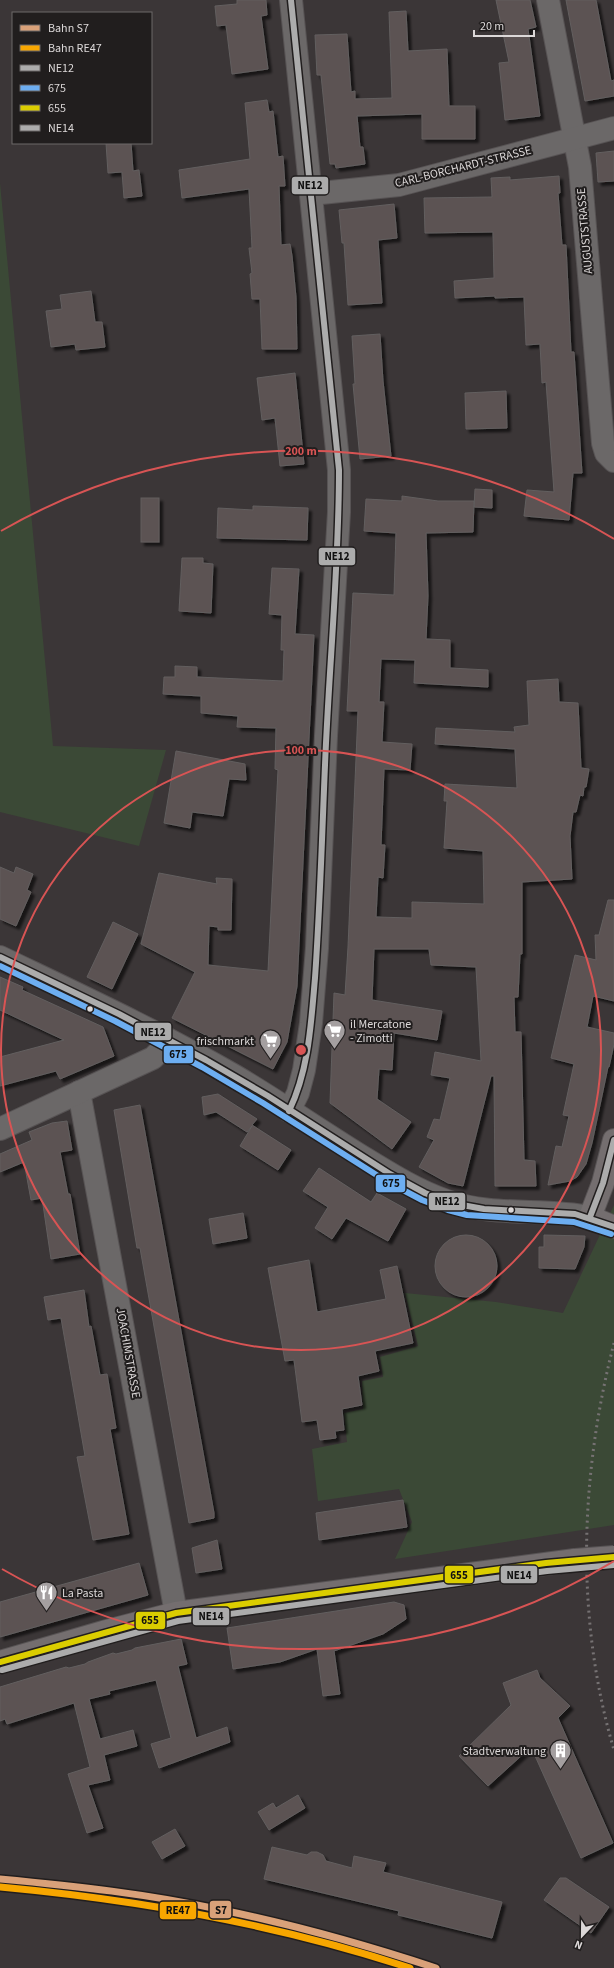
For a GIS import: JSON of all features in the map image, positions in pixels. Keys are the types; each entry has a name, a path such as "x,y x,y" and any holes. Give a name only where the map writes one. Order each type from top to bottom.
{"main road":[{"path":"613,1226 590,1217 599,1196 614,1140"},
{"path":"0,1662 103,1632 176,1613 575,1560 614,1557"}],"street":[{"path":"289,1111 298,1093 304,1070 312,1016 317,948 326,736 339,512 339,470 291,0"},
{"name":"AUGUSTSTRASSE","path":"548,0 580,167 603,443 606,453 614,460"},
{"name":"CARL-BORCHARDT-STRASSE","path":"311,194 399,185 614,128"},
{"path":"0,957 167,1039 236,1077 403,1181 449,1202 485,1209 569,1213 590,1217"},
{"path":"0,1130 153,1058 162,1049 167,1039"},
{"name":"JOACHIMSTRASSE","path":"80,1092 176,1613"}],"green space":[{"path":"0,183 53,746 166,750 139,846 0,812"},
{"path":"614,1205 614,1525 395,1559 412,1522 399,1489 318,1501 312,1449 347,1442 344,1413 363,1409 362,1381 383,1377 380,1357 418,1346 405,1293 496,1302 563,1313"}],"building":[{"path":"237,0 266,0 267,15 261,16 268,69 232,74 226,25 217,26 215,6 237,4"},
{"path":"496,0 530,0 536,27 528,29 540,116 505,120 499,63 509,62"},
{"path":"566,0 596,0 611,81 614,80 614,96 585,101"},
{"path":"406,11 408,51 447,49 449,106 475,106 475,139 422,139 422,114 357,116 360,147 363,147 365,164 336,168 335,164 330,164 321,75 317,75 315,35 347,34 351,92 355,91 355,99 392,98 389,12"},
{"path":"267,100 269,112 273,111 278,157 283,156 285,186 279,186 281,245 290,244 292,256 296,297 297,349 262,349 260,299 252,299 250,274 252,273 249,248 252,248 249,189 182,198 179,170 250,159 245,103"},
{"path":"106,144 131,144 133,171 139,170 142,196 124,198 122,172 108,173"},
{"path":"614,151 614,181 598,182 596,153"},
{"path":"559,176 560,193 558,193 562,245 566,245 571,352 574,352 582,473 573,473 569,520 524,516 527,490 554,492 546,382 542,383 540,344 526,345 524,297 495,298 495,296 455,298 454,281 494,278 493,232 425,233 424,198 492,197 491,178 510,177 510,180"},
{"path":"394,204 397,238 378,240 382,303 348,305 344,243 342,243 339,210"},
{"path":"91,291 95,322 102,322 105,347 76,350 75,344 51,347 46,311 62,309 60,295"},
{"path":"380,334 383,381 391,456 360,459 353,384 355,384 352,336"},
{"path":"295,373 304,464 280,466 275,418 262,420 257,378"},
{"path":"506,391 507,428 466,429 465,393"},
{"path":"475,489 492,490 492,508 474,507"},
{"path":"402,496 438,501 474,501 473,532 426,533 428,596 426,639 450,640 450,668 488,670 488,687 414,683 415,660 381,659 379,702 384,702 382,742 412,744 410,770 384,769 381,845 385,845 383,878 378,877 376,917 412,918 412,902 484,904 483,851 444,848 447,801 444,801 445,784 517,788 515,749 435,744 436,728 515,732 514,727 529,725 527,681 558,679 559,702 578,703 581,768 589,769 583,796 580,795 576,812 573,812 570,836 572,879 522,882 522,954 520,954 518,997 514,997 515,1032 521,1032 524,1160 535,1161 536,1186 495,1186 494,1076 491,1076 463,1186 448,1183 419,1167 434,1140 427,1137 434,1119 440,1120 450,1078 431,1075 435,1052 481,1061 476,967 431,965 429,949 374,949 372,1000 442,1011 437,1040 394,1033 392,1070 379,1069 377,1099 411,1122 392,1149 330,1103 334,993 345,995 348,947 358,711 347,711 353,593 394,595 396,533 364,531 366,499 402,501"},
{"path":"141,498 159,498 159,542 141,542"},
{"path":"253,506 308,508 307,540 217,538 218,508 253,510"},
{"path":"182,558 203,558 203,563 213,564 211,613 179,611"},
{"path":"272,568 299,569 295,634 314,635 297,986 287,1042 273,1069 172,1018 195,972 141,944 159,873 217,884 216,878 232,879 231,930 218,930 218,927 209,926 208,965 268,971 278,770 275,769 276,728 237,727 238,716 201,713 201,696 163,694 164,677 175,677 175,666 197,667 197,677 283,681 284,650 281,650 282,615 269,614"},
{"path":"176,751 245,764 246,780 229,779 223,816 192,812 190,828 164,823"},
{"path":"0,867 14,873 16,867 33,874 27,890 31,892 16,926 0,919"},
{"path":"608,900 614,900 614,1001 593,996 587,1027 614,1033 614,1044 586,1164 577,1177 570,1181 548,1185 556,1146 562,1147 569,1116 563,1115 574,1064 551,1058 575,955 596,960 595,935 599,935"},
{"path":"113,922 138,934 112,989 87,977"},
{"path":"0,977 23,987 22,990 103,1027 114,1056 60,1079 56,1071 0,1086 0,1057 64,1040 0,1010"},
{"path":"218,1094 257,1119 252,1125 291,1150 278,1170 240,1146 252,1126 247,1132 216,1112 204,1115 202,1097"},
{"path":"140,1105 214,1513 214,1518 189,1523 140,1248 137,1248 114,1110"},
{"path":"67,1121 72,1150 60,1152 68,1194 70,1194 80,1254 51,1259 42,1198 31,1200 24,1162 0,1172 0,1154 32,1140 29,1132 52,1123"},
{"path":"319,1168 371,1202 377,1193 406,1209 388,1241 346,1218 332,1239 315,1228 328,1207 303,1191"},
{"path":"243,1213 247,1238 213,1244 209,1219"},
{"path":"466,1235 478,1237 488,1244 495,1254 497,1266 495,1278 488,1288 478,1295 466,1297 454,1295 444,1288 437,1278 435,1266 437,1254 444,1244 454,1237"},
{"path":"544,1235 585,1236 584,1247 575,1269 539,1268 539,1247 544,1247"},
{"path":"309,1260 317,1312 386,1299 380,1270 397,1266 413,1343 375,1351 379,1371 358,1376 362,1405 342,1409 344,1430 335,1431 336,1438 320,1440 317,1420 302,1422 294,1360 285,1361 268,1268"},
{"path":"84,1290 89,1327 91,1326 100,1375 107,1374 116,1428 110,1429 129,1534 93,1540 77,1457 85,1456 61,1318 48,1320 44,1297"},
{"path":"403,1500 407,1527 319,1540 316,1513"},
{"path":"217,1540 222,1569 196,1573 192,1548"},
{"path":"139,1563 148,1595 0,1637 0,1602"},
{"path":"394,1602 404,1605 406,1619 383,1634 334,1651 340,1694 323,1696 317,1649 280,1662 233,1669 227,1628"},
{"path":"181,1639 187,1664 178,1666 196,1738 227,1727 230,1742 159,1768 151,1744 171,1738 156,1680 109,1691 110,1694 89,1699 100,1739 133,1730 137,1746 104,1755 110,1780 88,1785 103,1828 87,1833 68,1774 90,1767 74,1703 7,1724 5,1719 0,1721 0,1687 66,1667 69,1668 85,1664 113,1653 116,1654 135,1648"},
{"name":"Stadtverwaltung","path":"537,1670 540,1678 570,1706 558,1718 613,1843 581,1858 531,1747 488,1786 459,1756 511,1705 503,1683"},
{"path":"298,1795 305,1808 269,1830 258,1812 273,1803 276,1808"},
{"path":"175,1829 185,1846 162,1859 152,1842"},
{"path":"272,1847 307,1855 311,1852 317,1852 323,1855 326,1861 352,1868 354,1856 386,1863 383,1872 502,1902 492,1938 398,1915 399,1911 264,1879"},
{"path":"560,1878 566,1878 609,1907 591,1933 544,1900"}],"railway":[{"path":"614,1343 594,1444 589,1495 587,1546 588,1598 593,1649 601,1700 614,1750"}],"rail line":[{"name":"S7","path":"0,1879 112,1891 195,1904 357,1943 436,1968"},
{"name":"RE47","path":"0,1887 104,1899 259,1926 360,1952 410,1968"}],"transit line":[{"name":"NE12","path":"289,1111 296,1095 305,1063 315,978 339,507 339,470 291,0"},
{"name":"NE12","path":"0,957 119,1014 206,1060 268,1096 390,1174 425,1193 451,1203 484,1209 575,1214 614,1227"},
{"name":"675","path":"0,966 115,1021 202,1067 263,1103 386,1181 422,1200 448,1210 467,1215 574,1222 611,1234"},
{"name":"NE12","path":"590,1217 603,1183 614,1140"},
{"name":"655","path":"0,1662 176,1613 546,1563 614,1557"},
{"name":"NE14","path":"2,1670 178,1621 547,1571 614,1565"}],"place":[{"name":"il Mercatone - Zimotti","path":"334,1050"},
{"name":"frischmarkt","path":"270,1060"},
{"name":"La Pasta","path":"46,1612"},
{"name":"Stadtverwaltung","path":"561,1770"}]}
